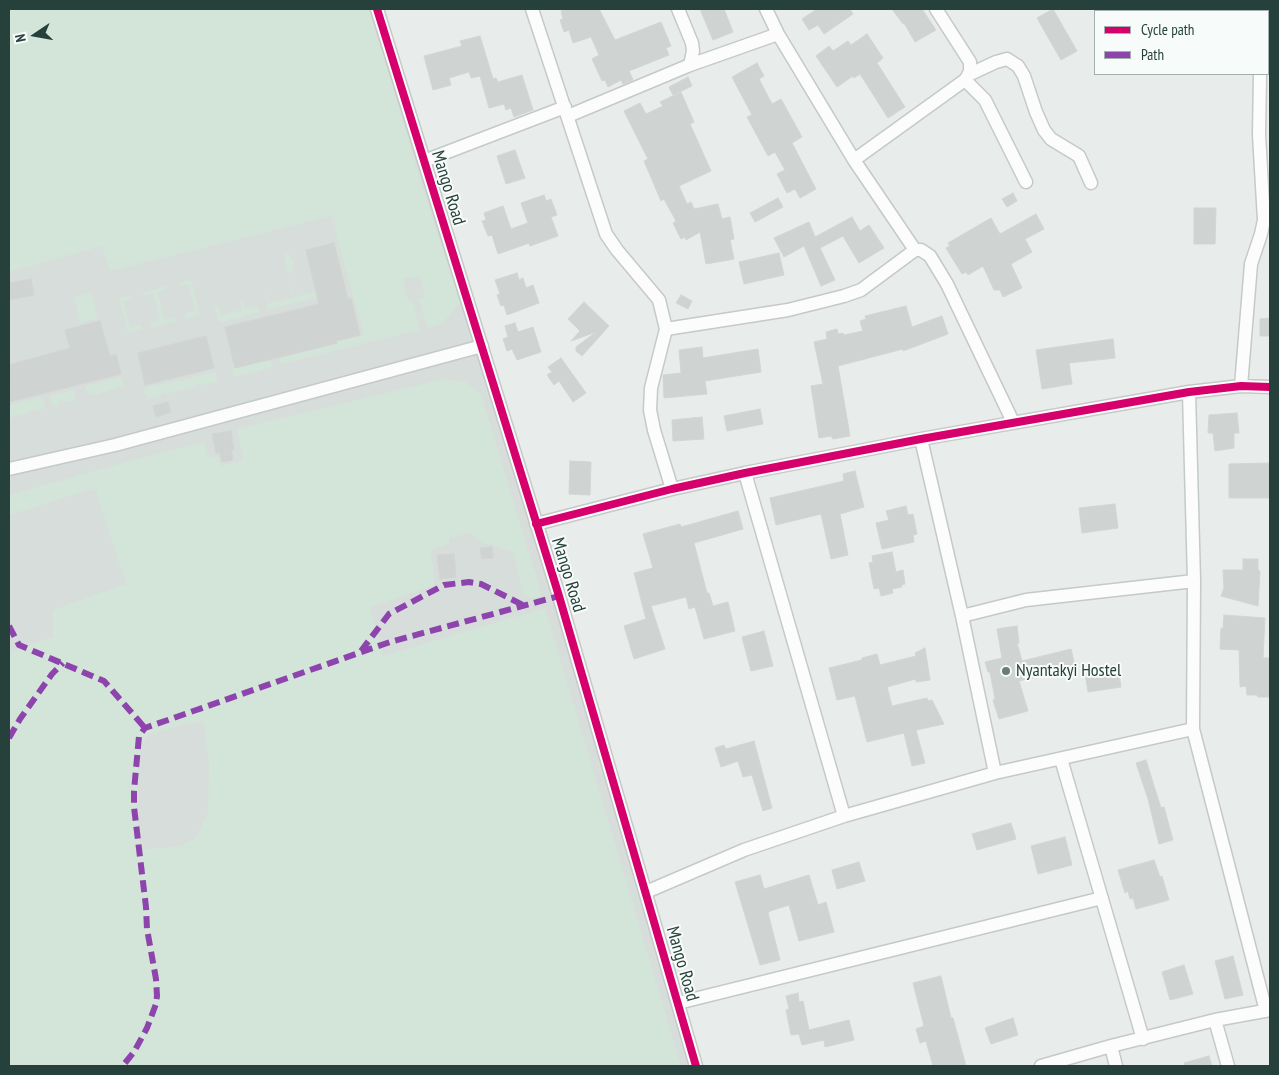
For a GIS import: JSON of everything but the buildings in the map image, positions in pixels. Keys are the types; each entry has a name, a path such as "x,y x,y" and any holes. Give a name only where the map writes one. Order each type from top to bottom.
{"street":[{"name":"Mango Road","path":"377,9 559,596 696,1066"},
{"path":"532,9 606,234 659,300 666,329 651,388 650,410 654,430 672,489"},
{"path":"678,9 692,43 693,51 690,65"},
{"path":"766,9 778,34 854,160 915,250"},
{"path":"936,9 970,62 967,77 985,100 1026,182"},
{"path":"424,161 566,112 778,34"},
{"path":"854,160 967,77 996,62 1007,59 1018,66 1024,76 1044,130 1051,139 1079,156 1091,183"},
{"path":"1241,386 1251,264 1264,220 1259,135 1260,75"},
{"path":"666,329 788,310 844,296 861,290 915,250 921,250 930,256 956,300 1013,422"},
{"path":"9,469 115,445 482,346"},
{"path":"536,524 672,489 921,439 1188,392 1241,386 1270,387"},
{"path":"1041,1066 1215,1020 1268,1010 1193,729 1194,581 1188,392"},
{"path":"921,439 962,616 995,773"},
{"path":"745,473 844,816"},
{"path":"962,616 1026,600 1194,581"},
{"path":"646,892 744,850 844,816 995,773 1193,729"},
{"path":"1061,759 1143,1038"},
{"path":"678,1003 1102,898"},
{"path":"1215,1020 1228,1066"},
{"path":"1111,1046 1116,1066"}],"shaded area":[{"path":"9,9 374,9 508,443 691,1066 9,1066"}],"green space":[{"path":"9,9 369,9 423,189 460,303 443,323 427,328 419,298 425,297 420,276 403,279 408,301 413,301 419,330 281,364 279,358 338,344 337,341 364,335 331,216 110,271 102,246 9,272"},
{"path":"283,253 290,255 294,262 293,269 288,275"},
{"path":"191,279 200,315 185,319 185,314 195,310 188,284 179,286 178,284"},
{"path":"166,286 167,290 158,292 164,319 174,317 177,321 151,328 151,323 160,320 153,293 144,295 142,293"},
{"path":"290,286 292,286 295,297 315,292 317,297 268,310 266,293 270,303 293,297"},
{"path":"91,292 98,318 80,323 74,297"},
{"path":"131,295 133,297 131,299 123,301 130,328 140,325 144,329 128,333 119,298"},
{"path":"240,300 243,300 245,309 258,306 260,312 219,323 214,306 218,305 220,315 242,310"},
{"path":"271,360 273,367 234,377 232,369"},
{"path":"215,372 218,382 196,384 194,387 166,394 163,392 160,396 147,399 144,388"},
{"path":"121,377 124,387 116,386 115,389 93,395 92,393 88,394 85,386"},
{"path":"444,379 466,382 481,394 542,596 532,598 524,596 513,552 484,543 470,533 449,538 449,544 431,550 435,585 370,607 383,656 545,608 681,1066 9,1066 9,652 53,637 53,610 126,584 95,488 9,515 9,495 204,442 208,458 218,456 221,466 243,460 237,429","holes":["203,721 209,761 208,813 195,838 181,846 140,850 137,805 141,745 149,734"]},
{"path":"74,390 76,400 60,401 57,405 52,406 50,396"},
{"path":"42,397 45,408 35,411 31,409 29,413 9,418 9,405"}],"marked path":[{"path":"361,651 389,614 444,585 469,582 481,584 523,605"},
{"path":"125,1063 134,1052 147,1028 157,996 156,979 147,929 134,807 139,736 145,728 390,642 559,596"},
{"path":"9,626 19,645 104,681 145,728"},
{"path":"9,738 52,674 63,663"}],"cycle path":[{"path":"377,9 559,596 696,1066"},
{"path":"536,524 672,489 921,439 1189,392 1241,386 1270,387"}],"place":[{"name":"Nyantakyi Hostel","path":"1006,671"}]}
